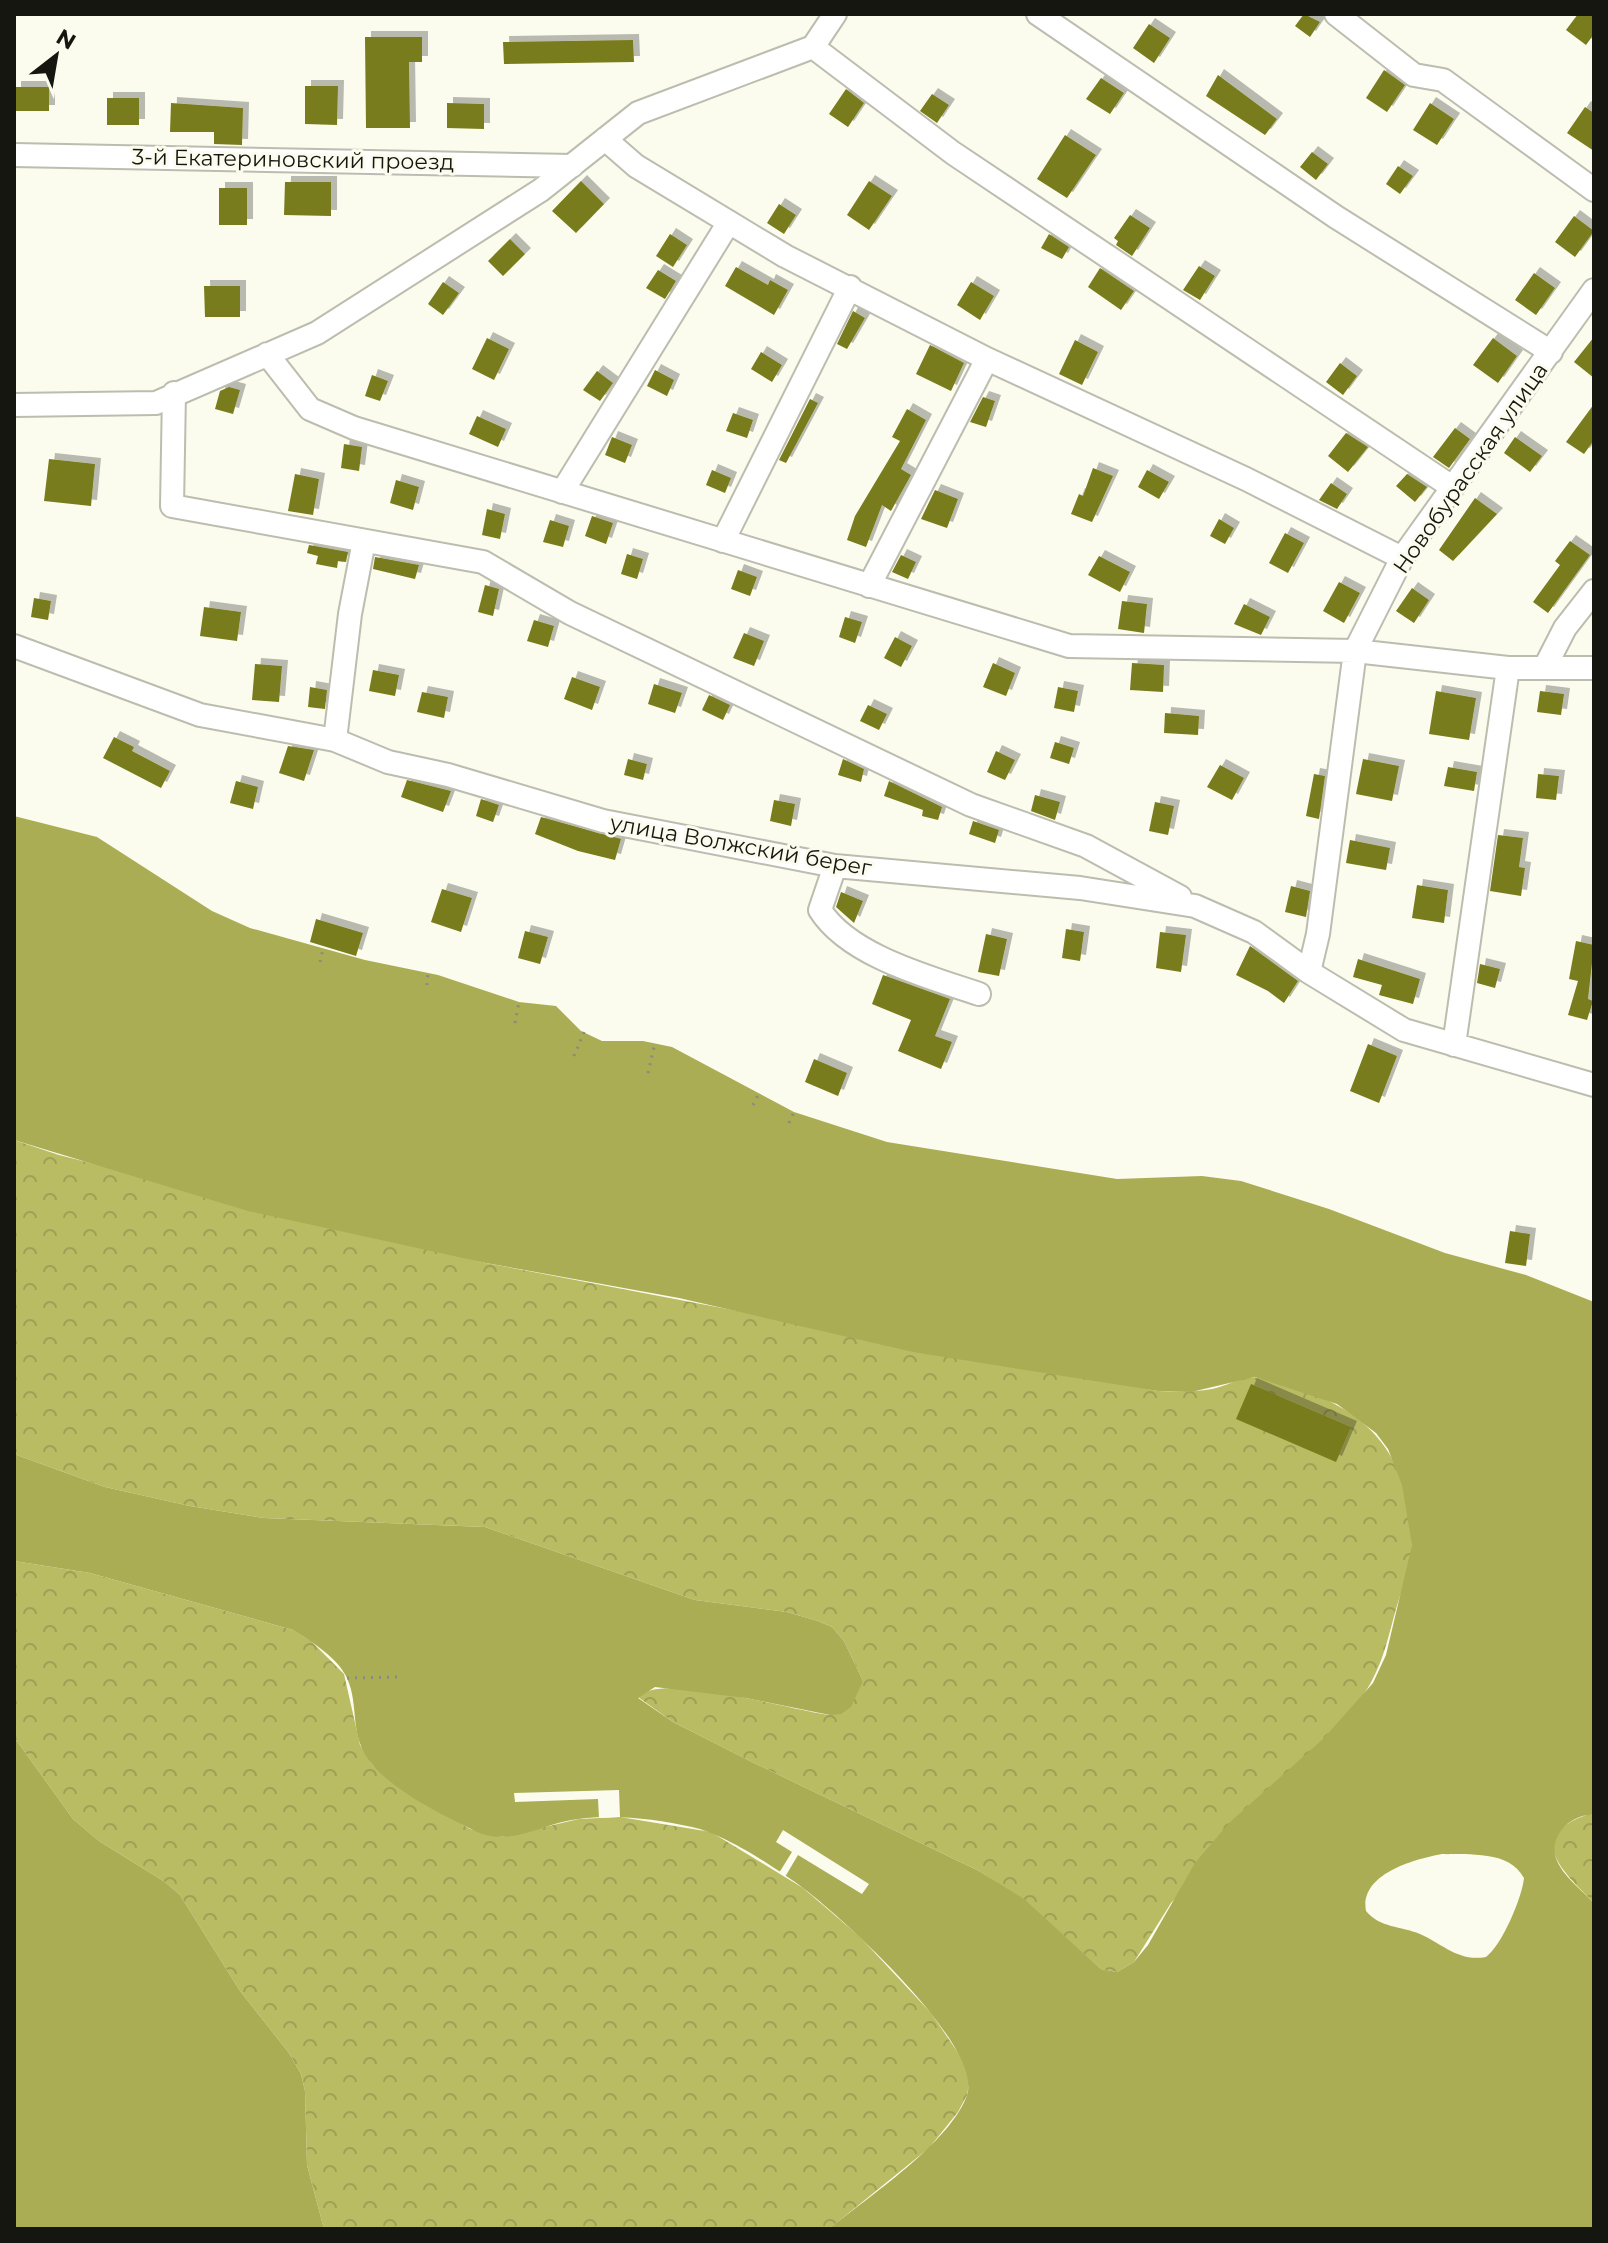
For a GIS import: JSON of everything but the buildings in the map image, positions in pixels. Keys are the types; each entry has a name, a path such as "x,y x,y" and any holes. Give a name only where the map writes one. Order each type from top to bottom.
{"street":[{"path":"14,405 156,403 317,333 541,190 638,113 813,47 835,14"},
{"path":"1038,14 1336,217 1551,352"},
{"path":"1336,14 1414,75 1443,80 1594,190"},
{"path":"813,47 953,153 1452,487"},
{"path":"605,139 636,166 785,256 987,359 1204,459 1402,558"},
{"name":"3-й Екатериновский проезд","path":"14,155 572,166"},
{"path":"562,492 729,222"},
{"path":"723,541 850,287"},
{"name":"Новобурасская улица","path":"1309,972 1318,934 1355,651 1402,558 1594,290"},
{"path":"267,354 310,409 354,428 1069,646 1355,651 1508,668 1594,668"},
{"path":"869,586 987,359"},
{"path":"174,393 172,506 483,562 570,613 971,805 1086,846 1195,906"},
{"path":"335,740 350,614 364,541"},
{"path":"1545,667 1565,628 1594,591"},
{"name":"улица Волжский берег","path":"14,646 200,715 335,740 388,762 448,775 603,821 835,866 1080,888 1195,906 1254,932 1309,972 1404,1030 1594,1085"},
{"path":"1454,1045 1508,668"},
{"path":"835,866 820,910 831,927 902,968 979,994"}],"path":[{"path":"320,962 323,949"},
{"path":"427,985 428,973"},
{"path":"515,1023 519,1002"},
{"path":"574,1056 584,1032"},
{"path":"648,1073 655,1043"},
{"path":"753,1105 759,1093"},
{"path":"789,1123 794,1112"},
{"path":"347,1678 399,1677"}],"green space":[{"path":"14,1140 59,1155 486,1263 1158,1391 1205,1390 1253,1377 1323,1398 1349,1412 1388,1451 1401,1477 1409,1508 1410,1560 1381,1660 1354,1708 1171,1903 1134,1962 1117,1972 1101,1969 1024,1900 979,1871 673,1722 638,1697 652,1690 700,1690 830,1715 863,1681 844,1641 832,1627 787,1612 695,1600 485,1527 264,1518 105,1487 14,1454"},
{"path":"14,1561 90,1573 293,1630 311,1641 344,1674 360,1745 372,1764 392,1782 470,1829 502,1837 579,1819 620,1817 711,1832 803,1888 859,1936 931,2013 965,2063 970,2079 967,2095 958,2112 929,2148 829,2229 324,2229 307,2165 305,2091 301,2074 289,2053 240,1991 180,1895 165,1882 99,1841 73,1819 14,1737"},
{"path":"1589,1814 1594,1815 1594,1903 1562,1868 1553,1845 1557,1834 1569,1823"}],"shaded area":[{"path":"14,816 97,837 212,911 250,928 365,960 438,975 519,1002 556,1006 581,1031 602,1041 643,1041 672,1047 794,1112 887,1142 1117,1179 1202,1176 1241,1181 1329,1209 1445,1253 1526,1275 1594,1302 1594,1815 1586,1815 1565,1826 1554,1848 1556,1858 1568,1878 1594,1903 1594,2229 829,2229 927,2150 958,2113 967,2095 966,2073 954,2046 933,2016 877,1953 822,1903 750,1853 692,1827 606,1817 565,1821 513,1836 486,1835 473,1830 406,1793 372,1764 360,1743 351,1689 343,1671 323,1651 293,1630 90,1573 14,1561 14,1454 105,1487 264,1518 485,1527 695,1600 787,1612 818,1621 832,1627 844,1641 863,1681 851,1707 841,1714 830,1715 746,1698 655,1687 638,1698 673,1722 979,1871 1024,1899 1101,1969 1117,1972 1134,1962 1148,1945 1195,1863 1229,1823 1323,1739 1373,1683 1386,1655 1412,1545 1402,1485 1388,1449 1376,1433 1337,1404 1255,1377 1191,1392 1158,1391 913,1352 679,1298 486,1263 248,1211 14,1140","holes":["1442,1854 1499,1858 1517,1869 1524,1878 1510,1920 1486,1957 1459,1955 1420,1934 1378,1921 1366,1911 1366,1898 1380,1878 1404,1864"]},
{"path":"14,1737 73,1819 99,1841 165,1882 180,1895 240,1991 289,2053 301,2074 305,2091 307,2165 324,2229 14,2229"}],"pier":[{"path":"619,1790 620,1817 599,1818 598,1799 515,1802 514,1793"},
{"path":"783,1830 869,1884 862,1894 798,1855 785,1877 779,1873 792,1852 776,1842"}]}
